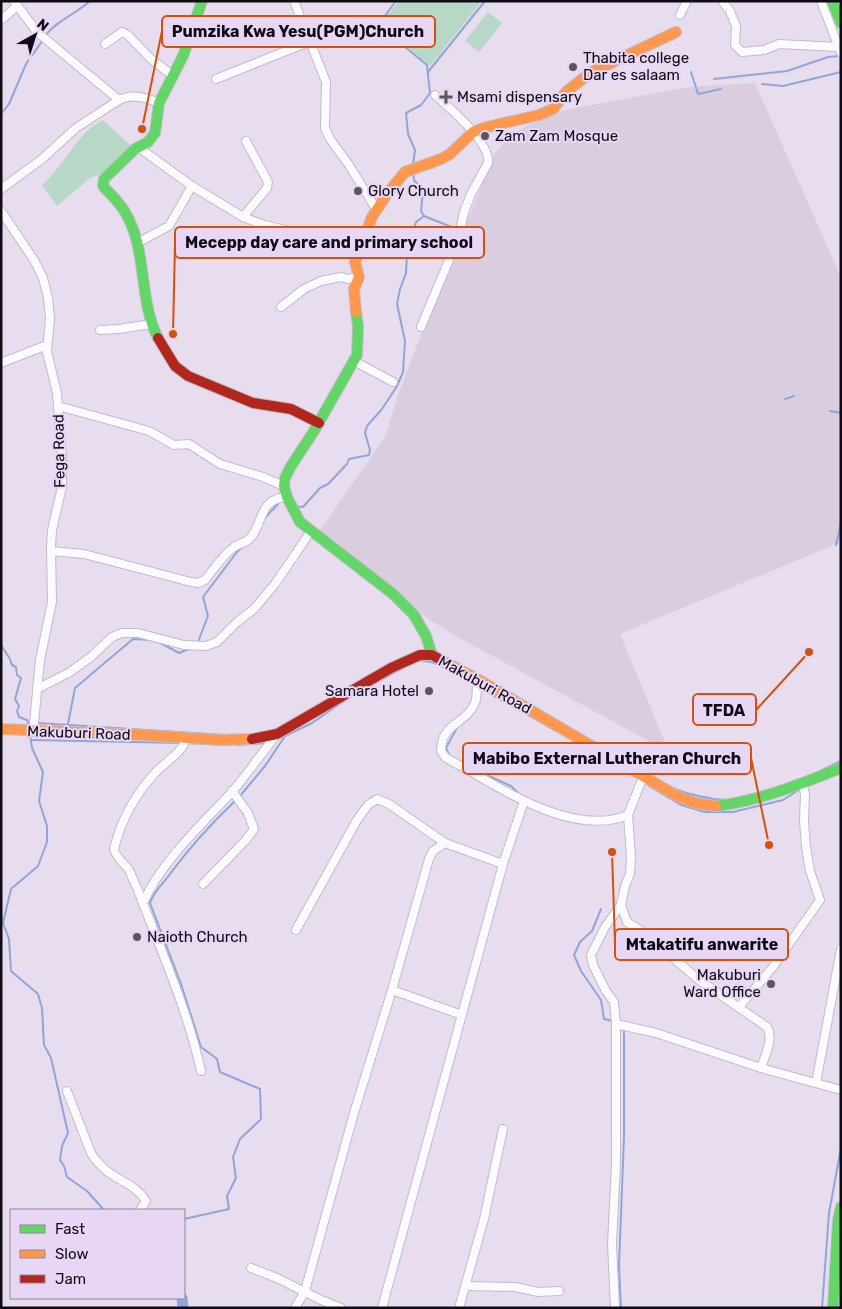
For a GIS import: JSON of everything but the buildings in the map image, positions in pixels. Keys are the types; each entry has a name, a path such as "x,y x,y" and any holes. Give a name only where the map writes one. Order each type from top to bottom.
{"street":[{"path":"202,1 183,56 159,103 155,133 148,142 138,147 102,183 126,212 137,243 151,324 175,366 188,376 253,403 291,409 319,423"},
{"path":"294,1 326,82 325,128 330,139 349,165 376,209"},
{"path":"680,15 687,1"},
{"path":"722,1 733,18 736,30 735,45 742,52 764,50 779,44 839,50 821,1"},
{"path":"832,1 841,23"},
{"path":"1,20 15,3 37,32 119,100"},
{"path":"105,44 122,32 128,35 150,58 173,76"},
{"path":"432,655 420,623 402,601 300,522 287,497 284,486 285,478 291,466 319,423 357,355 358,327 354,289 359,277 355,262 357,256 376,209 405,172 442,159 473,132 487,126 539,115 553,109 566,91 590,73 676,32"},
{"path":"216,79 311,41"},
{"path":"421,327 459,236 464,212 471,194 489,157 487,151 473,132 456,113 435,95"},
{"path":"1,189 42,159 76,128 124,97 140,96 159,103"},
{"path":"244,217 267,188 268,182 246,141"},
{"path":"138,147 192,186 244,217 264,225 307,235 357,256"},
{"path":"137,243 169,226 192,186"},
{"name":"Fega Road","path":"1,211 34,260 43,278 50,308 47,352 58,406 63,477 52,530 52,602 40,660 34,732"},
{"path":"280,307 304,289 321,281 341,277 348,279 359,277"},
{"path":"100,330 151,324"},
{"path":"1,363 47,345"},
{"path":"354,361 393,382"},
{"path":"58,406 149,431 174,445 185,444 194,446 220,464 263,477 284,486"},
{"path":"51,551 84,554 201,583 206,580 233,548 249,540 259,518 270,503 278,497 287,497"},
{"path":"37,690 70,672 92,656 112,636 122,633 138,633 184,644 206,646 217,642 236,622 254,609 275,584 311,531"},
{"name":"Makuburi Road","path":"1,729 34,732 62,731 105,735 163,736 186,739 260,739 277,734 391,668 420,655 432,655 479,680 643,777 677,796 695,803 715,806 749,801 771,795 841,768"},
{"path":"479,680 476,686 475,703 466,715 447,730 441,744 441,751 446,758 524,801 553,812 585,820 607,822 628,815"},
{"path":"142,903 151,886 192,834 232,791 277,734"},
{"path":"186,739 182,748 156,772 128,810 115,846 115,852 130,872 182,1004 201,1071"},
{"path":"615,1308 612,1244 616,1164 616,1024 614,1002 606,991 593,965 591,955 605,927 621,905 630,874 631,857 628,815 643,777"},
{"path":"739,1007 773,967 820,900 810,871 806,847 804,821 805,794 802,783"},
{"path":"203,884 245,841 254,829 248,813 232,791"},
{"path":"296,930 357,820 372,801 377,799 389,804 432,836 445,843 502,864"},
{"path":"382,1308 502,864 524,801"},
{"path":"295,1308 305,1291 354,1113 392,990 429,859 432,851 445,843"},
{"path":"621,905 627,922 643,932 699,980 763,1023 769,1031 769,1041 761,1068"},
{"path":"816,1083 841,949"},
{"path":"392,990 462,1014"},
{"path":"616,1024 656,1033 761,1068 841,1090"},
{"path":"67,1091 91,1153 96,1161 109,1172 132,1185 141,1194 146,1201 141,1209"},
{"path":"459,1308 484,1219 503,1129"},
{"path":"835,1302 838,1220 841,1207"},
{"path":"251,1268 341,1308"},
{"path":"465,1286 516,1287 538,1292 559,1291"}],"shaded area":[{"path":"755,83 841,277 841,542 620,634 669,752 454,635 424,616 319,532 386,435 397,398 425,324 495,153 511,134 555,112 688,87"}],"green space":[{"path":"399,1 482,1 430,66 380,25"},
{"path":"488,12 502,23 479,52 465,41"},
{"path":"103,120 131,146 105,173 90,178 57,206 42,185 50,178 85,133"}],"waterway":[{"path":"45,36 61,21 90,1"},
{"path":"396,1 378,25 427,65 430,93 421,105 406,113 408,134 415,150 413,165"},
{"path":"428,72 485,1"},
{"path":"1,114 9,104 26,64 43,40"},
{"path":"714,79 787,71 828,57 839,56"},
{"path":"691,72 698,94 721,89"},
{"path":"762,84 783,86 841,72"},
{"path":"413,172 414,180 423,191 421,211 424,216"},
{"path":"295,506 303,507 320,488 328,484 347,464 349,459 369,455 370,450 365,433 367,426 382,409 397,386 403,372 405,341 397,304 406,273 407,253 416,222 424,216 459,230"},
{"path":"785,399 794,396"},
{"path":"830,411 841,413"},
{"path":"264,519 278,502"},
{"path":"836,545 841,523"},
{"path":"198,642 208,616 203,597 243,546"},
{"path":"68,724 75,688 133,639 152,640"},
{"path":"157,641 179,653 191,648"},
{"path":"1,645 12,665 16,667 17,675 21,678 15,699 19,706 17,711 19,717 27,720 29,727"},
{"path":"417,661 432,662 440,665 474,684"},
{"path":"356,694 406,666"},
{"path":"480,688 556,731"},
{"path":"240,796 265,766 285,736 312,723 347,699"},
{"path":"38,723 225,735"},
{"path":"450,757 446,748 458,726"},
{"path":"30,734 32,748 43,772 39,801 47,826 47,842 38,866 11,889 3,923 9,939 11,971 38,994 42,1008 44,1045 51,1058 68,1133 62,1146 60,1160 67,1177 87,1191 103,1209"},
{"path":"31,740 183,743"},
{"path":"187,743 230,745"},
{"path":"237,745 267,743"},
{"path":"820,771 841,761"},
{"path":"627,762 653,777"},
{"path":"474,769 511,786 520,795"},
{"path":"649,786 681,805 705,812 733,812 783,800 800,789"},
{"path":"672,788 698,796 726,800"},
{"path":"185,1219 229,1209 227,1196 236,1178 233,1157 240,1139 261,1119 260,1089 220,1072 217,1059 201,1047 181,984 150,903 156,891 185,855 235,801"},
{"path":"601,909 592,931 580,942 574,955 581,971 601,1000 604,1019 613,1021"},
{"path":"621,1308 619,1266 624,1137 624,1028"},
{"path":"738,1064 762,1072"},
{"path":"822,1308 829,1213 841,1148"},
{"path":"182,1299 183,1308"}],"traffic: fast":[{"path":"158,338 148,307 137,242 132,227 123,209 103,186 104,179 135,149 148,142 155,133 159,103 183,56 202,1"},
{"path":"832,1 841,23"},
{"path":"356,312 358,327 357,355 314,431 291,466 285,478 284,486 287,497 300,522 393,594 414,615 426,636 432,655"},
{"path":"716,806 764,796 841,768"},
{"path":"833,1308 838,1220 841,1207"}],"traffic: slow":[{"path":"356,312 354,289 359,277 355,262 372,217 387,194 405,172 450,154 473,132 539,115 553,109 567,91 590,73 676,32"},
{"path":"441,660 479,680 677,796 695,803 716,806"},
{"path":"1,729 220,740 252,739"}],"traffic: jam":[{"path":"158,338 175,366 188,376 253,403 291,409 319,423"},
{"path":"252,739 277,734 391,668 420,655 432,655 441,660"}],"place":[{"name":"Thabita college Dar es salaam","path":"573,67"},
{"name":"Msami dispensary","path":"446,97"},
{"name":"Pumzika Kwa Yesu(PGM)Church","path":"142,129"},
{"name":"Zam Zam Mosque","path":"485,136"},
{"name":"Glory Church","path":"358,191"},
{"name":"Mecepp day care and primary school","path":"173,334"},
{"name":"TFDA","path":"809,652"},
{"name":"Samara Hotel","path":"429,691"},
{"name":"Mabibo External Lutheran Church","path":"769,845"},
{"name":"Mtakatifu anwarite","path":"612,852"},
{"name":"Naioth Church","path":"137,937"},
{"name":"Makuburi Ward Office","path":"771,984"}]}
